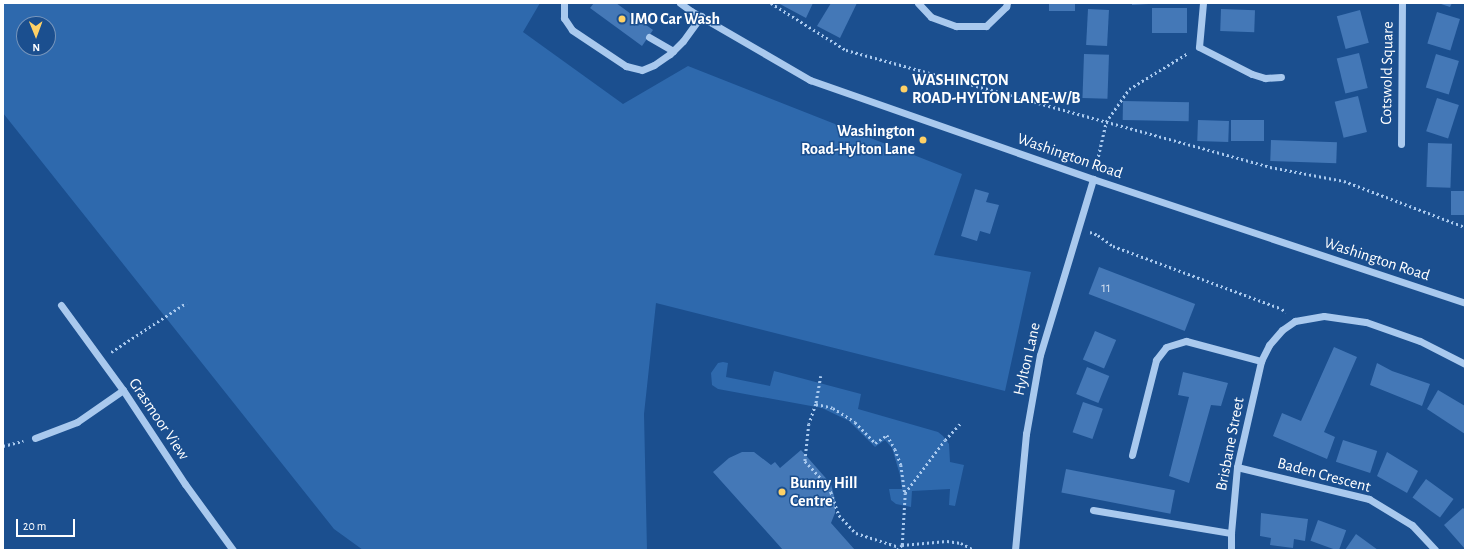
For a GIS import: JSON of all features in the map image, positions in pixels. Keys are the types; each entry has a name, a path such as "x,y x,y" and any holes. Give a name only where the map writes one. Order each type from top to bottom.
{"street":[{"path":"564,3 564,18 572,30 626,66 642,70 654,65 673,51 701,16"},
{"name":"Washington Road","path":"680,3 810,80 1093,179 1465,303"},
{"path":"918,3 931,17 956,26 986,26 1006,7 1007,3"},
{"path":"1203,3 1199,47 1252,74 1265,78 1281,77"},
{"name":"Cotswold Square","path":"1401,144 1402,3"},
{"path":"649,37 673,51"},
{"name":"Hylton Lane","path":"1015,550 1026,434 1040,354 1093,179"},
{"name":"Grasmoor View","path":"60,305 123,390 185,484 233,550"},
{"name":"Brisbane Street","path":"1231,550 1231,532 1237,467 1261,361 1269,345 1282,330 1295,321 1324,316 1366,322 1420,341 1465,364"},
{"path":"1132,455 1156,360 1166,347 1186,341 1261,361"},
{"path":"35,438 77,422 123,390"},
{"name":"Baden Crescent","path":"1237,467 1369,499 1412,525 1435,550"},
{"path":"1093,510 1231,532"}],"path":[{"path":"771,3 846,50 1270,167 1344,181 1465,227"},
{"path":"1093,179 1106,122 1129,89 1199,47"},
{"path":"1078,229 1098,235 1113,246 1282,309 1295,321"},
{"path":"100,359 186,303"},
{"path":"821,376 816,404 809,424 805,460 822,479 831,492 839,514 851,529 864,537 898,549 902,545 923,542 958,542 974,550"},
{"path":"816,404 832,408 855,422 875,443 887,435 895,449 901,466 905,493 902,545"},
{"path":"905,493 945,440 961,423"},
{"path":"3,446 35,438"}],"shaded area":[{"path":"3,3 540,3 523,32 623,104 688,66 962,174 934,255 1031,272 1005,391 656,303 644,414 647,550 363,550 334,529 3,113"},
{"path":"718,363 728,363 726,377 770,386 774,371 861,394 858,409 938,432 949,444 950,462 964,465 955,506 949,505 950,489 912,491 911,507 896,504 891,500 889,489 902,489 900,475 892,448 885,440 875,447 849,421 822,408 718,389 712,385 711,373"}],"building":[{"name":"IMO Car Wash","path":"594,3 616,3 653,30 642,46 590,8"},
{"path":"778,3 813,3 806,18"},
{"path":"831,3 857,3 840,38 817,26"},
{"path":"1049,3 1075,3 1075,11 1049,11"},
{"path":"1132,3 1149,3 1149,4 1132,5"},
{"path":"1438,3 1452,3 1450,7"},
{"path":"1152,8 1187,8 1187,33 1152,33"},
{"path":"1088,9 1109,10 1107,46 1086,45"},
{"path":"1221,9 1255,10 1254,32 1220,31"},
{"path":"1360,10 1369,43 1346,49 1337,16"},
{"path":"1437,12 1460,19 1450,51 1427,44"},
{"path":"1359,53 1368,88 1345,93 1337,59"},
{"path":"1084,54 1109,55 1107,99 1082,98"},
{"path":"1436,54 1459,61 1449,94 1426,87"},
{"path":"1358,96 1367,132 1344,138 1335,102"},
{"path":"1437,98 1459,105 1448,138 1426,131"},
{"path":"1123,101 1189,102 1189,121 1123,120"},
{"path":"1198,120 1229,121 1228,142 1197,141"},
{"path":"1231,120 1264,120 1264,141 1231,141"},
{"path":"1271,140 1337,142 1336,163 1270,161"},
{"path":"1428,143 1452,144 1450,188 1426,187"},
{"path":"975,189 989,193 986,202 999,205 990,234 980,231 977,241 961,236"},
{"path":"1451,191 1465,191 1465,215 1451,215"},
{"path":"1099,267 1195,304 1185,331 1089,294"},
{"path":"1095,331 1116,340 1104,369 1083,360"},
{"path":"1334,347 1357,357 1324,432 1335,437 1327,459 1273,436 1282,413 1301,421"},
{"path":"1377,363 1392,371 1430,384 1422,406 1370,385"},
{"path":"1087,367 1109,376 1098,403 1076,394"},
{"path":"1183,372 1228,383 1221,406 1211,405 1189,483 1169,476 1189,397 1178,395"},
{"path":"1438,390 1465,406 1465,434 1427,409"},
{"path":"1083,402 1103,409 1092,439 1073,432"},
{"path":"1343,440 1377,451 1370,473 1336,462"},
{"name":"Bunny Hill Centre","path":"801,450 831,484 835,500 835,513 831,523 855,550 783,550 713,472 729,458 742,452 754,452 771,465 775,462 780,468"},
{"path":"1387,452 1418,471 1407,493 1377,476"},
{"path":"1066,469 1175,490 1170,514 1061,493"},
{"path":"1426,479 1454,499 1440,518 1412,498"},
{"path":"1463,508 1465,510 1465,549 1444,525"},
{"path":"1261,513 1308,519 1305,541 1294,539 1293,548 1270,545 1271,538 1260,536"},
{"path":"1318,520 1346,530 1339,550 1310,541"},
{"path":"1356,534 1378,550 1345,550"}],"place":[{"name":"IMO Car Wash","path":"622,19"},
{"name":"WASHINGTON ROAD-HYLTON LANE-W/B","path":"904,89"},
{"name":"Washington Road-Hylton Lane","path":"923,140"},
{"name":"Bunny Hill Centre","path":"782,492"}]}
